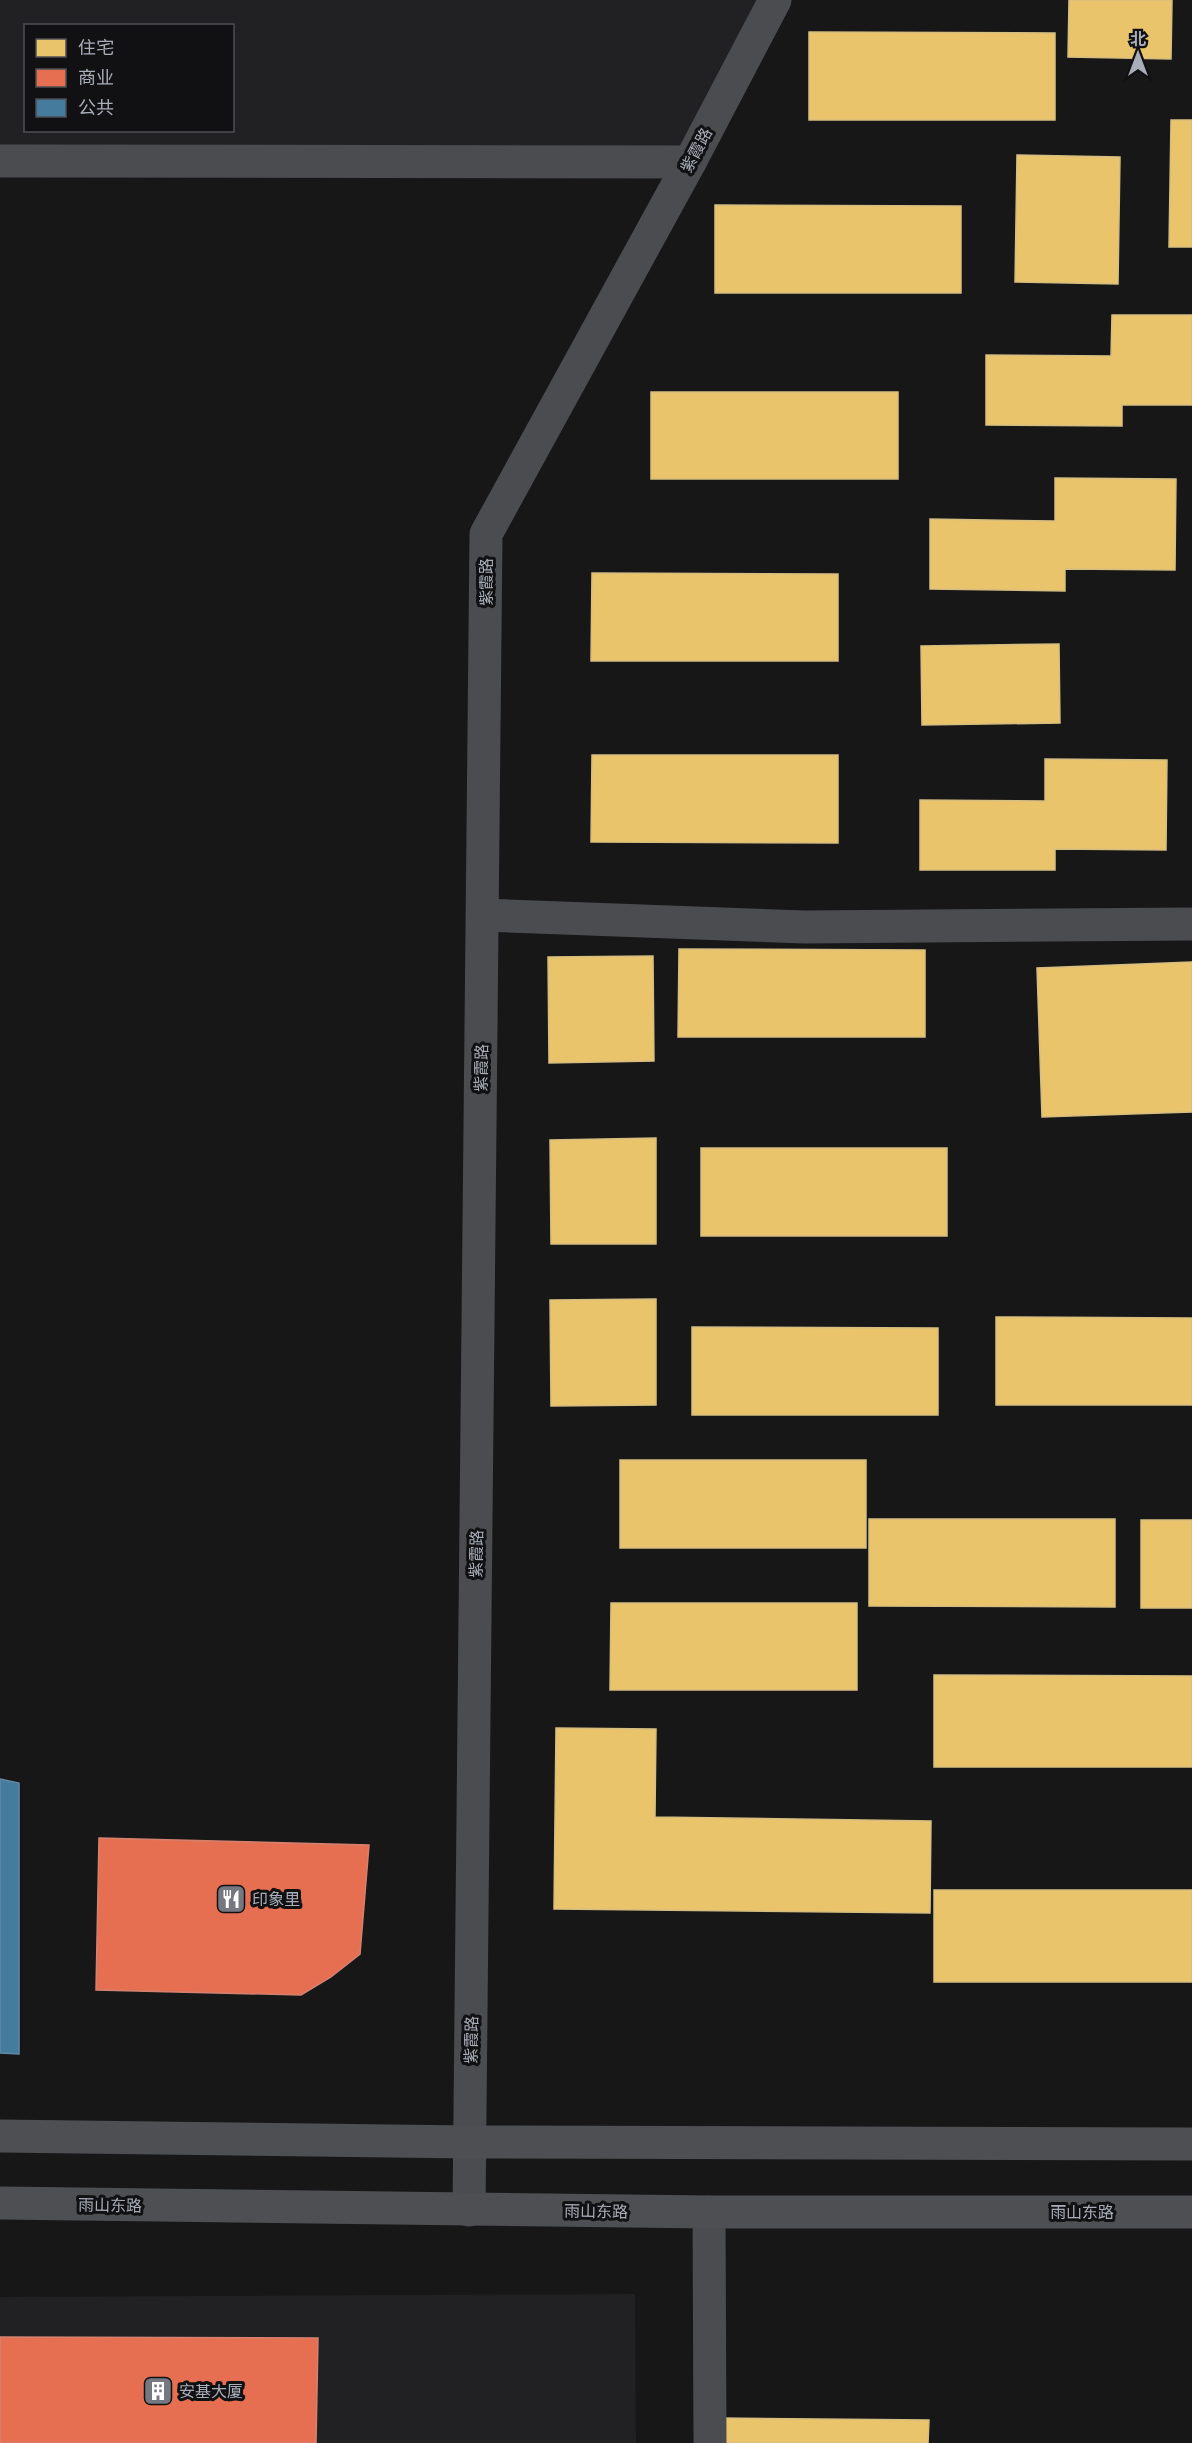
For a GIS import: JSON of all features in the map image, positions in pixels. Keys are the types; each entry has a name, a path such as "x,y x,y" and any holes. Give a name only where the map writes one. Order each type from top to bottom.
{"main road":[{"path":"0,2136 470,2142 1192,2144"},
{"name":"雨山东路","path":"0,2203 709,2212 1192,2212"}],"street":[{"name":"紫霞路","path":"469,2210 486,534 690,162 775,0"},
{"path":"0,161 690,162"},
{"path":"483,915 805,927 1192,924"},
{"path":"709,2212 710,2443"}],"shaded area":[{"path":"0,0 775,0 690,162 0,161"},
{"path":"635,2294 636,2443 0,2443 0,2297"}],"building: 住宅":[{"path":"1069,0 1172,0 1171,59 1068,57"},
{"path":"809,32 1055,33 1055,120 809,120"},
{"path":"1171,120 1192,120 1192,247 1169,247"},
{"path":"1017,155 1120,157 1118,284 1015,282"},
{"path":"715,205 961,206 961,293 715,293"},
{"path":"1112,315 1192,315 1192,405 1122,405 1122,426 986,425 986,355 1111,356"},
{"path":"651,392 898,392 898,479 651,479"},
{"path":"1055,478 1176,479 1175,570 1065,569 1065,591 930,589 930,519 1055,521"},
{"path":"592,573 838,574 838,661 591,661"},
{"path":"1059,644 1060,723 922,725 921,646"},
{"path":"592,755 838,755 838,843 591,842"},
{"path":"1045,759 1167,760 1166,850 1055,849 1055,870 920,870 920,800 1045,801"},
{"path":"679,949 925,950 925,1037 678,1037"},
{"path":"653,956 654,1061 549,1063 548,957"},
{"path":"1192,962 1192,1112 1042,1117 1037,968"},
{"path":"656,1138 656,1244 551,1244 550,1140"},
{"path":"701,1148 947,1148 947,1236 701,1236"},
{"path":"656,1299 656,1405 551,1406 550,1300"},
{"path":"996,1317 1192,1318 1192,1405 996,1405"},
{"path":"692,1327 938,1328 938,1415 692,1415"},
{"path":"620,1460 866,1460 866,1548 620,1548"},
{"path":"869,1519 1115,1519 1115,1607 869,1606"},
{"path":"1141,1520 1192,1520 1192,1608 1141,1608"},
{"path":"611,1603 857,1603 857,1690 610,1690"},
{"path":"934,1675 1192,1676 1192,1767 934,1767"},
{"path":"556,1728 656,1729 655,1817 931,1821 930,1913 554,1909"},
{"path":"934,1890 1192,1890 1192,1982 934,1982"},
{"path":"720,2418 929,2420 928,2443 720,2443"}],"building: 商业":[{"name":"印象里","path":"99,1838 369,1845 360,1954 331,1977 301,1995 96,1990"},
{"name":"安基大厦","path":"0,2337 318,2338 316,2443 0,2443"}],"building: 公共":[{"path":"0,1779 19,1783 19,2054 0,2053"}],"place":[{"name":"印象里","path":"231,1899"},
{"name":"安基大厦","path":"158,2391"}]}
